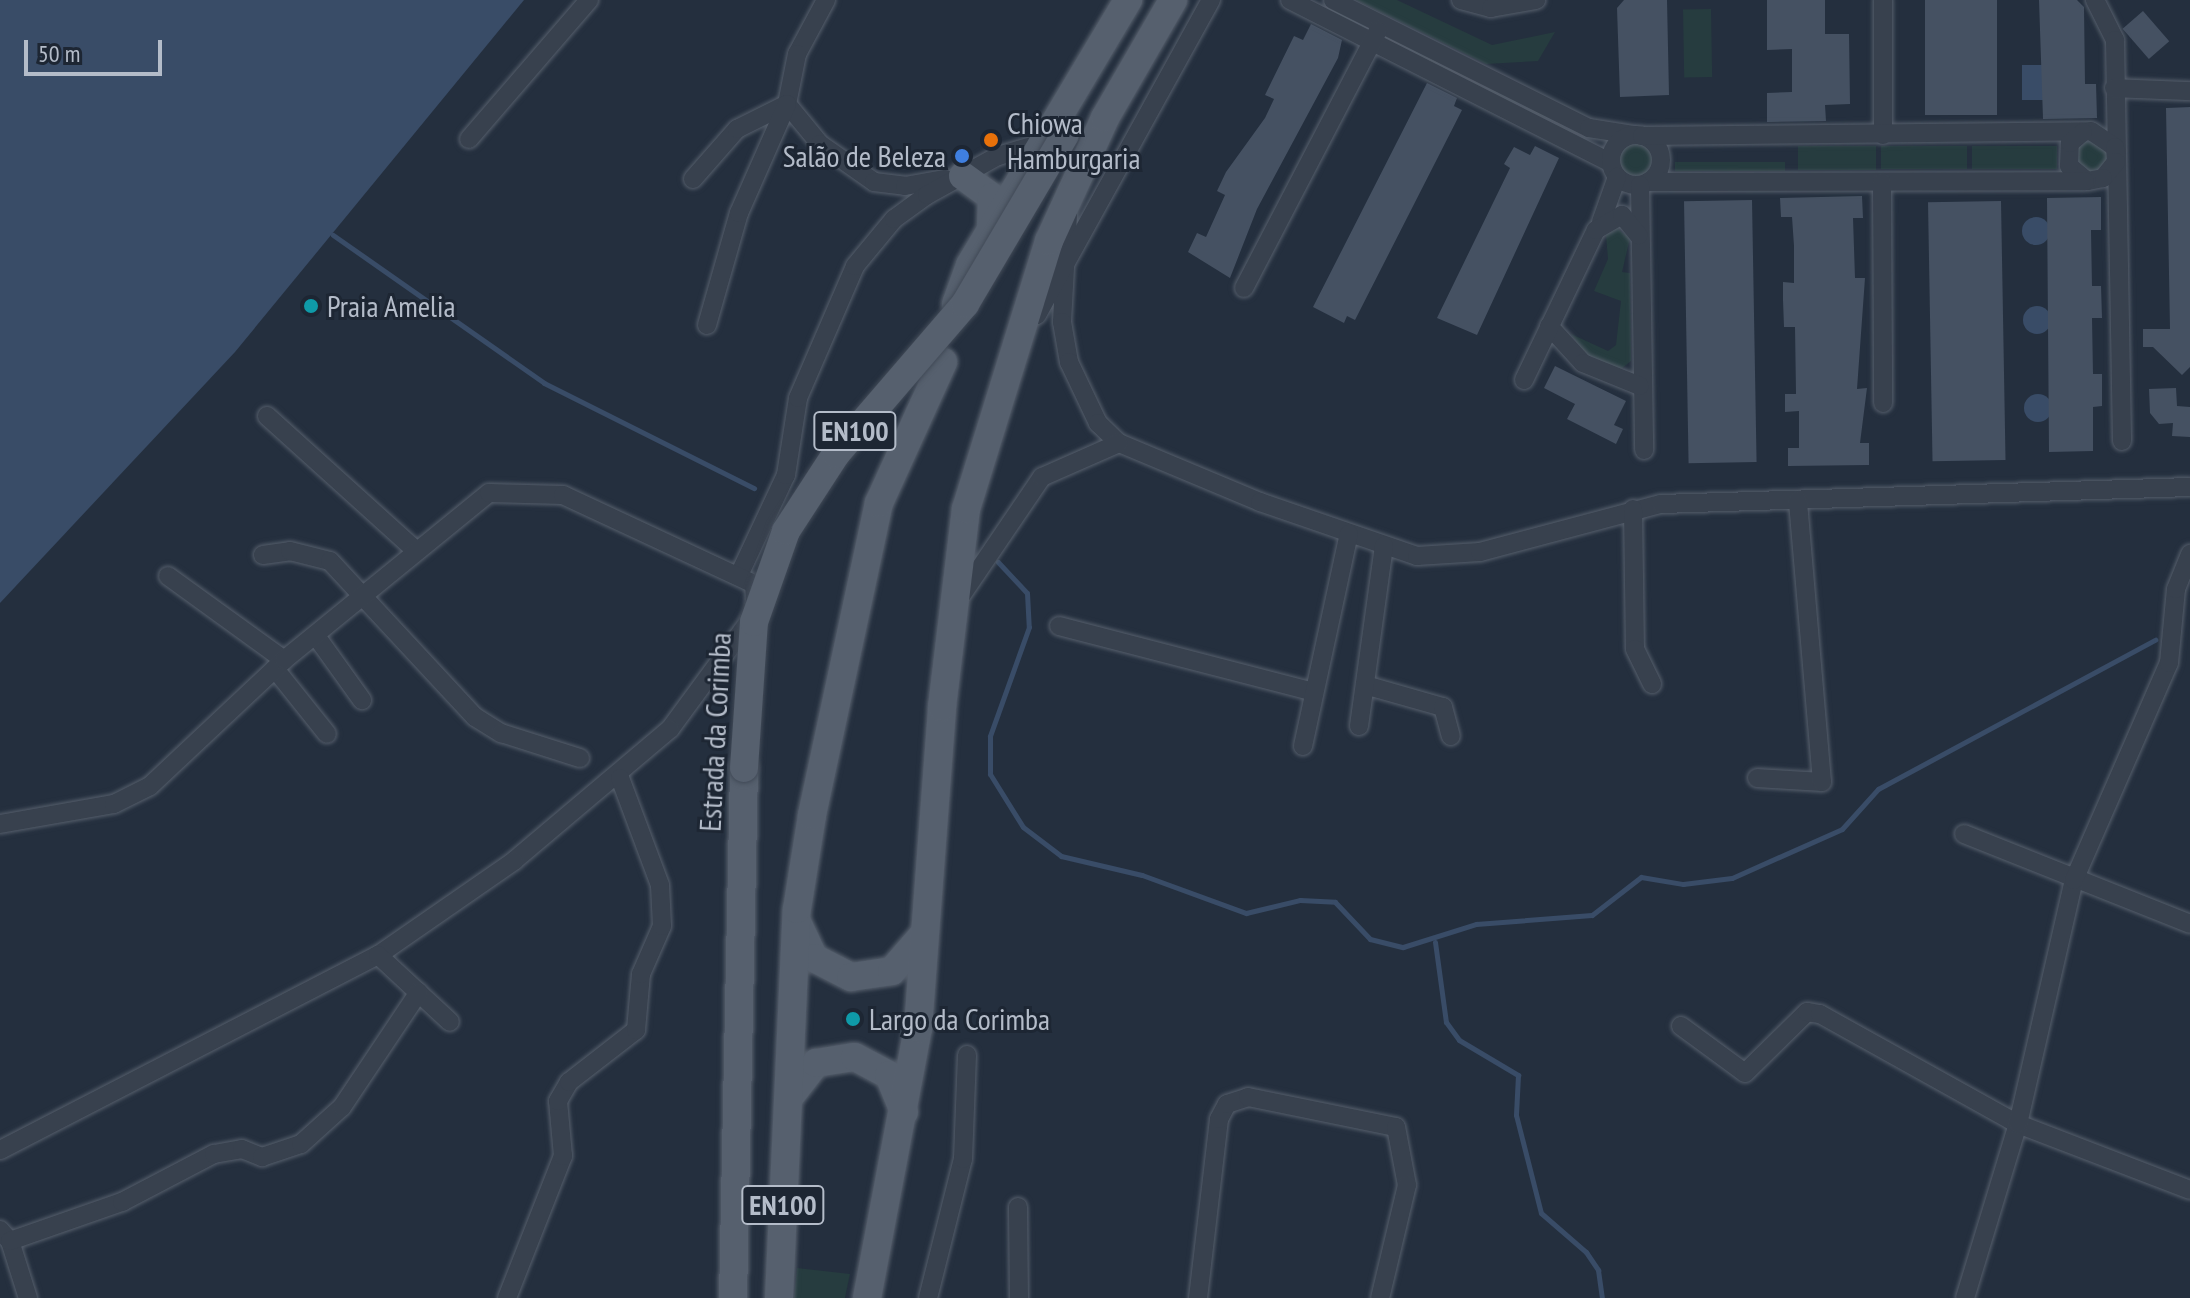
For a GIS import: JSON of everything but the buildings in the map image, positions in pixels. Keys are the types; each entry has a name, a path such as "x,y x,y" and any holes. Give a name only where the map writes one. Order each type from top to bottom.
{"main road":[{"name":"Estrada da Corimba","path":"733,1298 744,768 754,622 786,531 836,454 965,304 1128,0"},
{"name":"Estrada da Corimba","path":"956,304 990,231 1146,0"},
{"path":"867,1298 903,1121 927,920 966,509 1001,385 1072,186 1173,0"},
{"name":"EN100","path":"963,176 992,197 990,231"},
{"name":"EN100","path":"779,1298 785,1111 797,909 879,503 943,362"},
{"path":"797,909 814,958 857,978 901,965 927,920"},
{"path":"785,1111 808,1068 849,1056 889,1075 903,1121"}],"street":[{"path":"469,139 589,0"},
{"path":"707,325 739,213 787,104 797,54 826,0"},
{"path":"1001,385 1063,264 1189,34 1211,0"},
{"path":"1189,34 1220,0"},
{"path":"1290,0 1377,32 1589,128 1638,136 2087,132 2111,140 2117,155 2109,174 2092,180 1644,184 1614,170 1377,32 1333,0"},
{"path":"1461,0 1491,8 1536,0"},
{"path":"1883,0 1883,135"},
{"path":"2095,0 2114,27 2122,441"},
{"path":"1244,288 1377,32"},
{"path":"2114,88 2190,91"},
{"path":"787,104 820,144 874,182 905,186 963,176"},
{"path":"693,179 737,129 787,104"},
{"path":"2115,112 2087,132 2066,158 2115,201"},
{"path":"1524,380 1596,230 1614,170 1614,147 1638,136"},
{"path":"1638,136 1660,153 1644,184 1638,235 1644,450"},
{"path":"740,573 772,513 798,398 855,266 894,219 963,176 1052,140"},
{"path":"1882,182 1883,403"},
{"path":"1072,186 1063,264 1069,362 1098,423 1119,443 1384,546 1449,558 1633,509 1798,500 2190,487"},
{"path":"1596,230 1622,215 1638,235"},
{"path":"1549,326 1583,363 1640,386"},
{"path":"267,416 414,549"},
{"path":"955,608 997,535 1042,477 1119,443"},
{"path":"0,824 114,804 150,786 279,664 366,597 414,549 479,498 529,490 593,505 740,573 754,584 756,612 697,698 620,778 378,955 0,1150"},
{"path":"1757,778 1822,782 1798,500"},
{"path":"1633,509 1635,649 1652,684"},
{"path":"1303,746 1349,534"},
{"path":"1359,726 1384,546"},
{"path":"263,555 314,554 341,569 475,717 501,733 580,758"},
{"path":"1965,1298 2018,1124 2074,880 2158,693 2182,628 2176,589 2190,554"},
{"path":"168,576 279,664 327,734"},
{"path":"1059,626 1314,692"},
{"path":"316,636 362,700"},
{"path":"1365,685 1443,707 1451,736"},
{"path":"507,1298 563,1156 558,1101 569,1082 636,1030 641,974 662,926 660,885 620,778"},
{"path":"1964,834 2190,924"},
{"path":"378,955 450,1022"},
{"path":"28,1298 5,1236 122,1202 214,1154 242,1149 262,1157 301,1144 342,1107 419,992"},
{"path":"1681,1026 1745,1073 1812,1011 2018,1124 2190,1190"},
{"path":"928,1298 963,1159 967,1055"},
{"path":"1198,1298 1227,1104 1248,1097 1396,1127 1407,1185 1380,1298"},
{"path":"1018,1207 1019,1298"}],"green space":[{"path":"1356,0 1397,0 1492,45 1555,32 1538,61 1486,64"},
{"path":"1683,9 1711,9 1712,77 1684,77"},
{"path":"2092,141 2103,146 2108,157 2103,168 2092,173 2081,168 2076,157 2081,146"},
{"path":"1635,143 1647,148 1652,160 1647,172 1635,177 1623,172 1618,160 1623,148"},
{"path":"1798,146 1876,146 1876,170 1798,170"},
{"path":"1881,146 1967,146 1967,169 1881,169"},
{"path":"1972,146 2057,146 2057,169 1972,169"},
{"path":"1675,162 1785,162 1785,171 1675,171"},
{"path":"1615,227 1630,238 1622,272 1630,273 1631,361 1621,369 1585,355 1571,334 1608,351 1616,345 1621,301 1594,291 1608,259 1606,235"},
{"path":"797,1268 850,1274 845,1298 794,1298"}],"water":[{"path":"0,0 524,0 235,352 0,603"},
{"path":"2022,65 2043,65 2043,100 2022,100"},
{"path":"2036,217 2046,221 2050,231 2046,241 2036,245 2026,241 2022,231 2026,221"},
{"path":"2037,306 2047,310 2051,320 2047,330 2037,334 2027,330 2023,320 2027,310"},
{"path":"2038,394 2048,398 2052,408 2048,418 2038,422 2028,418 2024,408 2028,398"}],"waterway":[{"path":"333,235 544,383 754,488"},
{"path":"998,562 1027,593 1029,627 990,736 990,774 1023,827 1061,856 1142,875 1246,913 1300,900 1335,902 1370,939 1403,947 1476,924 1592,915 1641,877 1683,884 1732,878 1842,829 1878,789 2155,640"},
{"path":"1435,942 1446,1022 1459,1040 1518,1075 1516,1115 1541,1213 1586,1252 1598,1270 1602,1298"}],"place":[{"name":"Chiowa Hamburgaria","path":"991,140"},
{"name":"Salão de Beleza","path":"962,156"},
{"name":"Praia Amelia","path":"311,306"},
{"name":"Largo da Corimba","path":"853,1019"}]}
